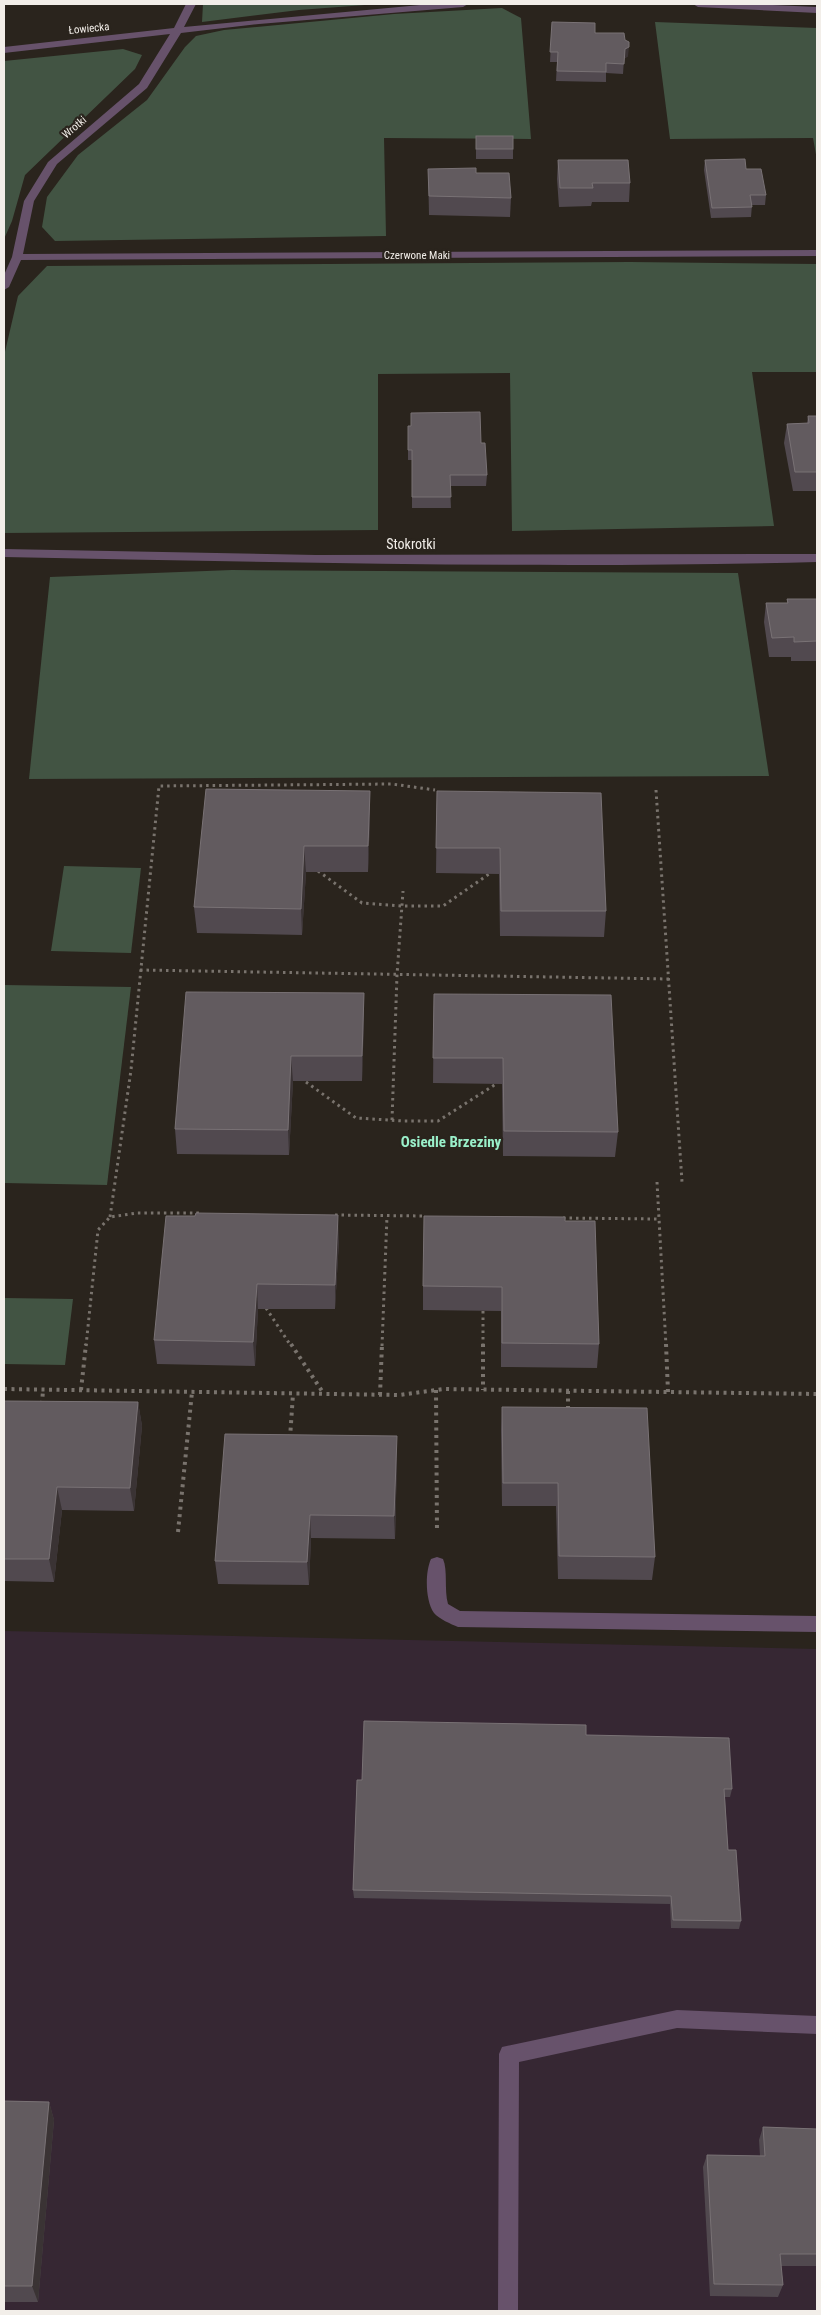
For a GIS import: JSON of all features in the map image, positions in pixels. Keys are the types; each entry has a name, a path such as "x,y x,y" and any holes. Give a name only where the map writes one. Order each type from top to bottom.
{"street":[{"name":"Wrotki","path":"4,287 16,257 29,201 53,162 143,86 178,31 191,4"},
{"name":"Łowiecka","path":"4,50 259,21 463,4"},
{"path":"698,4 817,10"},
{"name":"Czerwone Maki","path":"16,257 817,253"},
{"name":"Stokrotki","path":"4,554 336,559 611,560 817,558"},
{"path":"437,1564 436,1591 441,1609 458,1619 817,1624"},
{"path":"508,2311 509,2054 677,2019 817,2025"}],"path":[{"path":"81,1390 98,1230 110,1217 131,1070 159,786 392,784 435,790"},
{"path":"656,790 682,1182"},
{"path":"318,872 362,903 402,906 443,906 489,874"},
{"path":"392,1120 397,975 403,891"},
{"path":"140,970 669,979"},
{"path":"306,1082 356,1118 392,1120 438,1120 496,1084"},
{"path":"657,1182 668,1392"},
{"path":"110,1217 137,1213 204,1214"},
{"path":"330,1215 436,1216"},
{"path":"380,1395 387,1216"},
{"path":"562,1218 659,1219"},
{"path":"266,1308 324,1394"},
{"path":"483,1311 484,1390"},
{"path":"4,1389 380,1395 399,1395 436,1390 817,1394"},
{"path":"41,1407 43,1390"},
{"path":"436,1390 437,1564"},
{"path":"568,1390 568,1415"},
{"path":"178,1532 192,1392"},
{"path":"290,1439 293,1394"}],"shaded area":[{"path":"4,1631 817,1649 817,2311 4,2311"}],"green space":[{"path":"203,4 378,4 299,10 202,22"},
{"path":"502,8 521,18 531,139 384,138 386,236 55,241 42,227 47,197 78,155 147,100 185,47 196,36 224,30 394,14"},
{"path":"655,22 817,28 817,160 813,138 670,139"},
{"path":"123,49 142,55 135,69 25,175 12,221 4,239 4,61"},
{"path":"630,262 817,264 817,372 752,372 774,526 512,531 510,373 378,374 378,530 4,533 4,356 18,296 47,266"},
{"path":"232,570 738,573 769,776 29,779 50,577"},
{"path":"64,866 141,868 131,953 51,951"},
{"path":"4,985 131,987 107,1185 4,1183"},
{"path":"4,1298 73,1299 65,1365 4,1364"}],"building":[{"path":"552,22 595,23 595,33 624,33 625,40 629,42 629,47 625,49 624,64 606,63 606,72 557,71 558,52 550,52"},
{"path":"476,136 513,136 513,149 476,149"},
{"path":"745,159 746,169 761,169 766,195 750,195 752,207 712,208 705,160"},
{"path":"558,160 628,160 630,183 592,183 593,188 560,188"},
{"path":"476,168 476,173 509,173 511,198 429,196 428,169"},
{"path":"480,412 481,443 485,443 487,475 450,475 451,497 412,497 412,450 408,450 408,426 411,426 411,413"},
{"path":"808,416 817,416 817,472 795,472 787,424 809,423"},
{"path":"787,599 817,599 817,641 794,642 794,637 772,638 766,603 788,603"},
{"path":"206,789 370,791 368,846 304,846 301,909 194,907"},
{"path":"437,791 601,793 606,911 501,911 500,848 436,848"},
{"path":"186,992 364,993 362,1056 291,1056 288,1130 175,1129"},
{"path":"434,994 611,995 618,1132 504,1131 503,1058 433,1058"},
{"path":"196,1213 338,1215 335,1285 257,1284 253,1342 154,1340 166,1216 195,1216"},
{"path":"424,1216 565,1217 565,1221 595,1221 599,1344 502,1343 502,1287 423,1286"},
{"path":"4,1401 138,1402 130,1488 57,1487 49,1559 4,1559"},
{"path":"502,1407 647,1408 655,1557 559,1556 558,1483 503,1483"},
{"path":"225,1434 397,1436 394,1516 310,1515 307,1562 215,1561"},
{"path":"364,1721 586,1725 586,1735 729,1738 732,1789 724,1789 728,1850 736,1850 741,1921 673,1920 671,1896 353,1890 357,1780 362,1780"},
{"path":"4,2101 49,2102 32,2286 4,2286"},
{"path":"763,2127 817,2129 817,2254 780,2254 783,2285 714,2284 707,2155 765,2156"}],"district":[{"name":"Osiedle Brzeziny","path":"451,1142"}]}
